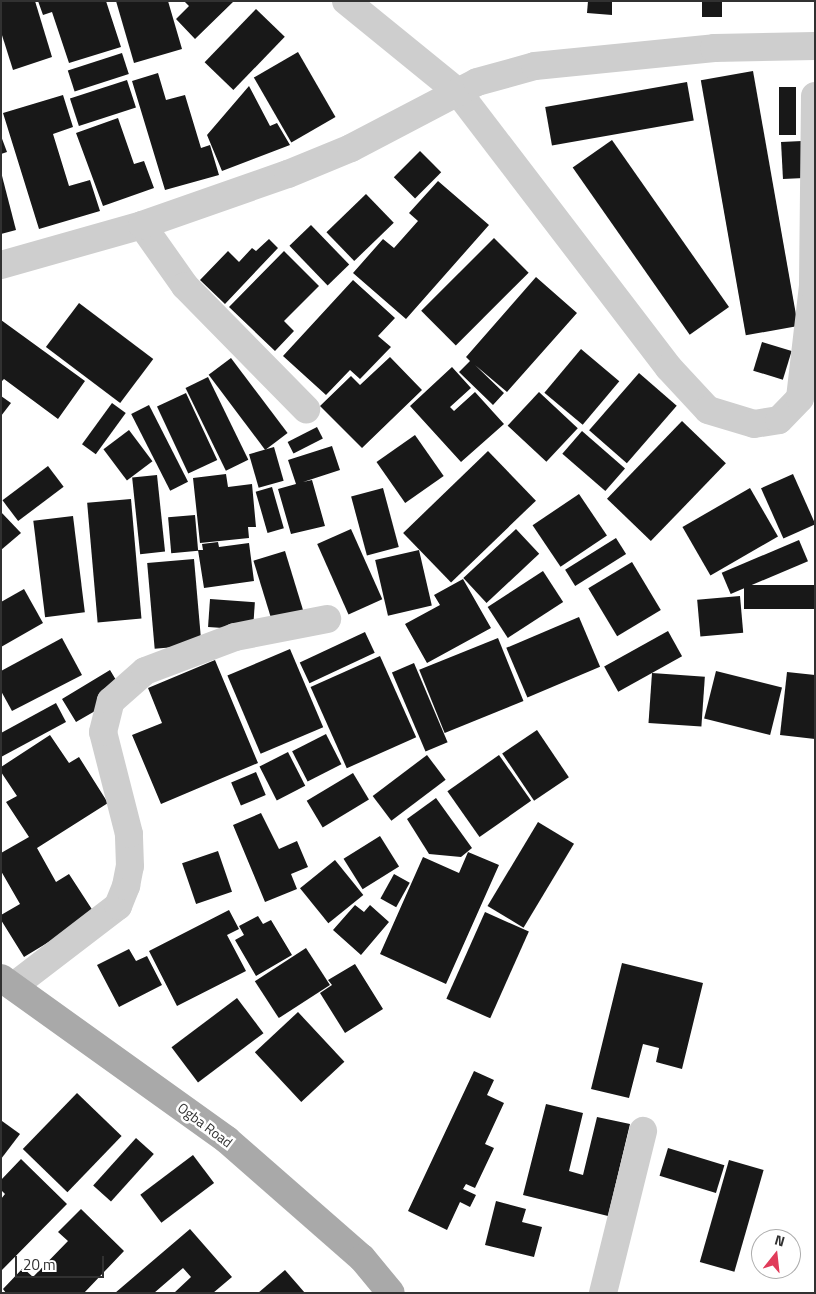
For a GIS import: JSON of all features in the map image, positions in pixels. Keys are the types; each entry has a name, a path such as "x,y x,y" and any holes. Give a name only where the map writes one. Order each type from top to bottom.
{"main road":[{"name":"Ogba Road","path":"8,982 227,1140 362,1258 391,1293"}],"street":[{"path":"346,1 458,92 669,368 708,410 754,424 779,420 800,398 814,286 815,96"},
{"path":"1,265 142,225 288,174 351,148 477,82 535,66 714,48 815,46"},
{"path":"142,225 185,286 306,409"},
{"path":"8,982 118,906 126,886 130,866 129,834 103,732 110,701 145,671 235,637 328,619"},
{"path":"603,1293 643,1131"}],"building":[{"path":"1,1 35,1 52,57 13,70 1,32"},
{"path":"38,1 106,1 121,47 69,63 52,12 43,15"},
{"path":"116,1 168,1 182,49 134,63"},
{"path":"184,1 234,1 195,39 176,19 189,6"},
{"path":"588,1 612,1 612,15 587,13"},
{"path":"702,1 722,1 722,17 702,17"},
{"path":"256,9 285,37 233,90 205,62"},
{"path":"298,52 336,117 291,142 254,78"},
{"path":"122,53 129,74 75,92 68,71"},
{"path":"753,71 798,326 746,335 701,80"},
{"path":"158,73 166,100 185,95 201,148 210,145 219,175 165,190 132,81"},
{"path":"127,80 136,108 79,126 70,99"},
{"path":"687,82 694,120 552,145 545,107"},
{"path":"249,86 270,126 277,123 290,145 222,171 207,135"},
{"path":"779,87 796,87 796,135 779,135"},
{"path":"63,95 73,127 53,134 69,186 90,180 100,211 39,229 3,113"},
{"path":"118,118 134,164 144,161 154,188 103,206 76,133"},
{"path":"1,136 7,152 1,154"},
{"path":"612,140 729,307 690,335 573,168"},
{"path":"802,141 804,178 783,179 781,142"},
{"path":"420,151 441,172 415,198 394,177"},
{"path":"1,172 16,230 1,234"},
{"path":"438,181 489,225 406,319 353,273 383,239 394,248 418,221 409,213"},
{"path":"366,194 394,223 354,261 326,232"},
{"path":"311,225 349,265 328,285 289,246"},
{"path":"494,238 529,273 456,345 421,311"},
{"path":"269,239 278,248 225,304 200,280 228,251 239,262 252,248 256,251"},
{"path":"284,251 319,286 284,321 294,331 275,351 229,307"},
{"path":"536,277 577,313 507,392 475,365 504,393 493,405 459,372 470,361 466,357"},
{"path":"353,280 395,318 378,336 391,347 360,379 350,370 326,395 283,356"},
{"path":"79,303 153,359 120,403 46,347"},
{"path":"1,320 85,381 58,419 4,379 1,382"},
{"path":"762,342 792,351 783,380 753,371"},
{"path":"581,349 619,381 583,425 544,393"},
{"path":"390,357 422,390 362,448 320,406 351,376 360,385"},
{"path":"231,358 288,433 265,450 209,375"},
{"path":"452,367 471,388 450,407 454,411 475,392 504,424 461,462 410,406"},
{"path":"639,373 677,406 627,463 589,430"},
{"path":"208,377 248,460 226,471 186,388"},
{"path":"539,392 578,428 546,462 508,426"},
{"path":"186,393 217,460 188,474 157,407"},
{"path":"1,396 11,403 1,416"},
{"path":"112,403 126,413 96,454 82,444"},
{"path":"149,405 188,482 170,491 131,414"},
{"path":"682,421 726,463 651,541 607,499"},
{"path":"317,427 323,439 293,454 288,442"},
{"path":"129,430 152,461 127,480 103,449"},
{"path":"582,431 625,468 605,491 562,454"},
{"path":"415,435 444,476 405,503 376,462"},
{"path":"332,446 340,470 303,482 312,480 325,526 291,534 278,489 296,484 288,460"},
{"path":"274,447 284,481 259,488 249,454"},
{"path":"488,451 536,501 451,583 403,533"},
{"path":"48,466 64,487 18,521 2,500"},
{"path":"226,474 228,487 252,484 256,527 248,527 249,538 200,543 193,478"},
{"path":"793,474 815,524 783,538 761,488"},
{"path":"157,475 165,552 140,554 132,478"},
{"path":"272,487 284,528 268,533 256,492"},
{"path":"383,488 399,547 367,555 351,497"},
{"path":"750,488 778,536 710,575 682,527"},
{"path":"579,494 607,535 561,567 533,525"},
{"path":"131,499 141,619 98,622 87,503"},
{"path":"1,512 21,533 1,550"},
{"path":"195,515 198,551 171,553 168,517"},
{"path":"73,516 85,612 45,617 33,521"},
{"path":"351,529 382,599 349,614 317,544"},
{"path":"516,529 539,554 487,603 463,578"},
{"path":"616,538 626,554 575,586 565,570"},
{"path":"799,540 808,561 731,594 722,573"},
{"path":"218,542 219,547 249,543 254,581 204,588 198,550 203,550 202,544"},
{"path":"419,550 432,606 388,616 375,560"},
{"path":"285,551 305,618 274,628 253,561"},
{"path":"194,559 201,645 155,649 147,563"},
{"path":"632,562 661,610 617,636 588,588"},
{"path":"543,571 563,602 508,638 488,607"},
{"path":"463,579 491,628 427,663 405,624 440,605 434,595"},
{"path":"744,585 815,585 815,609 744,609"},
{"path":"24,589 43,623 1,647 1,602"},
{"path":"740,596 743,633 700,637 697,600"},
{"path":"210,599 255,602 253,630 208,627"},
{"path":"579,617 600,667 527,698 506,648"},
{"path":"668,631 682,656 618,692 604,666"},
{"path":"365,632 375,653 309,683 300,662"},
{"path":"62,638 82,675 12,711 1,691 1,671"},
{"path":"498,638 523,701 445,733 419,670"},
{"path":"290,649 323,727 261,754 227,676"},
{"path":"380,656 416,737 347,768 311,687"},
{"path":"215,660 258,763 161,804 132,735 162,723 148,688"},
{"path":"414,663 448,742 426,752 392,672"},
{"path":"110,670 119,685 97,698 102,707 76,722 62,699"},
{"path":"716,671 782,687 770,735 704,719"},
{"path":"787,672 815,675 815,739 780,735"},
{"path":"652,673 705,677 701,727 649,723"},
{"path":"56,703 66,722 1,757 1,733"},
{"path":"537,730 569,777 534,801 502,753"},
{"path":"326,734 341,764 308,782 292,751"},
{"path":"50,735 69,763 79,757 108,803 37,848 56,882 69,874 95,914 24,957 1,920 1,915 20,904 1,871 1,853 29,837 6,802 17,796 1,772 1,767"},
{"path":"288,752 305,786 277,800 259,767"},
{"path":"427,755 446,780 391,821 373,796"},
{"path":"499,755 531,801 480,837 447,791"},
{"path":"256,772 266,795 241,806 231,783"},
{"path":"353,773 369,800 323,827 307,801"},
{"path":"436,798 472,848 461,857 429,854 407,819"},
{"path":"261,813 279,849 297,841 308,867 291,874 297,889 265,902 233,825"},
{"path":"538,822 574,844 524,928 488,906"},
{"path":"380,836 399,867 363,889 344,859"},
{"path":"218,851 232,892 196,904 182,863"},
{"path":"468,852 499,865 446,984 380,954 423,857 459,873"},
{"path":"335,860 363,895 328,923 300,888"},
{"path":"394,874 410,883 396,907 380,898"},
{"path":"355,905 364,912 370,905 389,922 361,955 333,930"},
{"path":"229,910 239,929 227,935 246,971 177,1006 149,951"},
{"path":"485,912 529,932 490,1018 446,999"},
{"path":"258,916 263,924 271,920 292,955 256,976 235,940 244,935 239,926"},
{"path":"306,948 330,985 279,1018 255,981"},
{"path":"129,949 136,961 147,956 162,985 119,1007 97,965"},
{"path":"622,963 703,983 682,1069 656,1062 659,1048 643,1044 629,1098 591,1089"},
{"path":"355,964 383,1009 345,1033 320,993 332,985 328,980"},
{"path":"237,998 263,1033 198,1082 172,1047"},
{"path":"298,1012 344,1062 301,1102 255,1052"},
{"path":"474,1071 494,1080 487,1095 504,1103 485,1144 494,1148 475,1188 466,1184 463,1189 476,1195 470,1207 460,1202 447,1230 408,1211"},
{"path":"77,1093 122,1136 67,1192 23,1149"},
{"path":"546,1104 583,1113 569,1171 583,1175 597,1117 630,1124 608,1216 523,1195"},
{"path":"2,1121 20,1134 1,1159 1,1123"},
{"path":"136,1138 154,1154 111,1202 93,1186"},
{"path":"668,1148 724,1165 716,1193 660,1176"},
{"path":"193,1155 214,1183 161,1223 140,1195"},
{"path":"21,1159 67,1204 1,1271 1,1199 5,1194 1,1190 1,1180"},
{"path":"729,1160 764,1170 734,1272 700,1262"},
{"path":"496,1201 526,1209 522,1222 542,1227 534,1257 485,1245"},
{"path":"81,1209 124,1251 84,1293 6,1293 3,1289 23,1268 33,1277 68,1241 58,1232"},
{"path":"190,1229 232,1277 213,1293 174,1293 191,1277 183,1268 154,1293 115,1293"},
{"path":"285,1270 305,1293 258,1293"}]}
